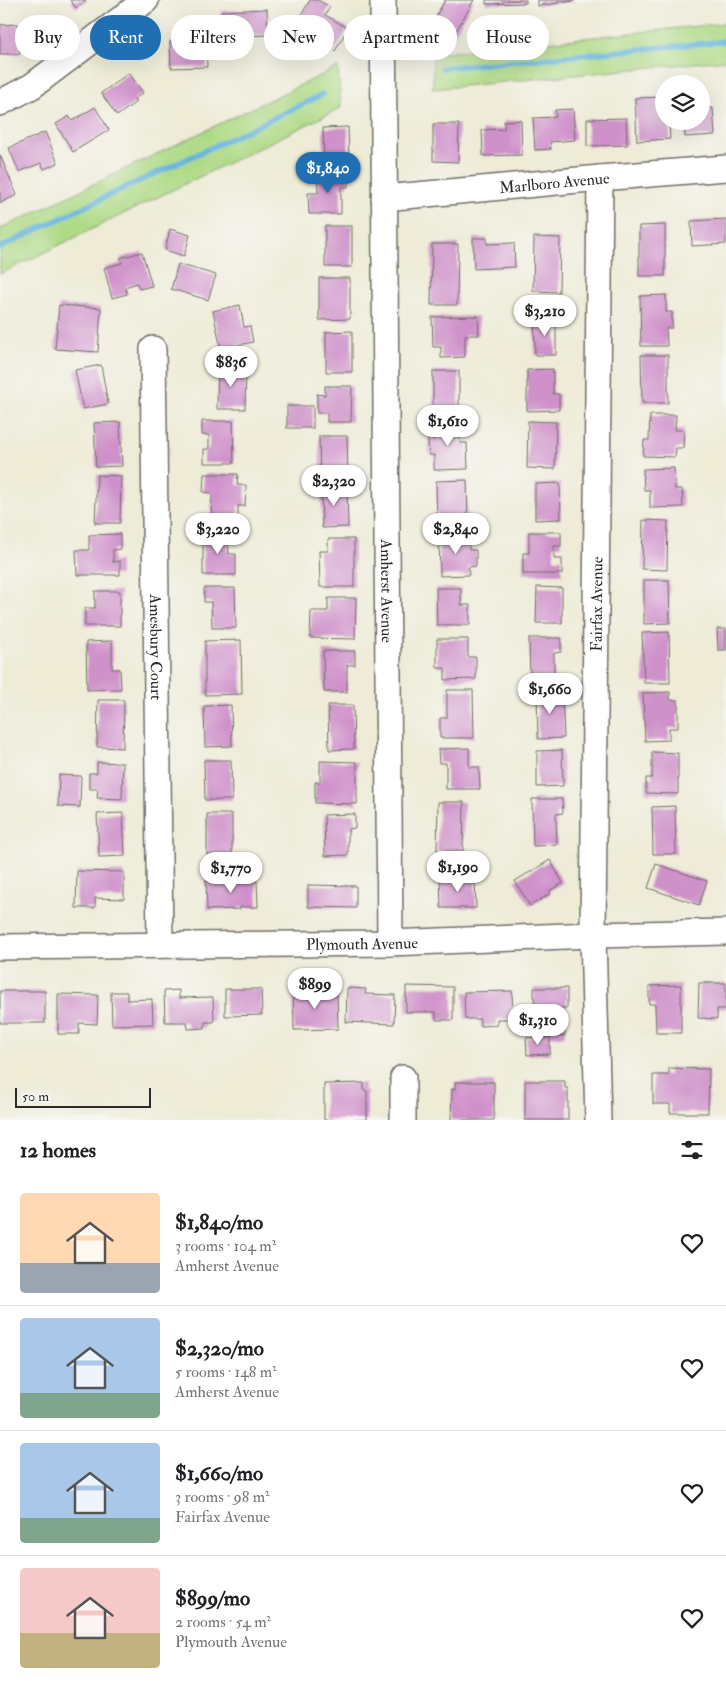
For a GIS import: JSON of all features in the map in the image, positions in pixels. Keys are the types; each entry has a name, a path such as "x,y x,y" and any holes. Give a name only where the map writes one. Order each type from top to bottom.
{"street":[{"path":"0,103 32,86 146,0"},
{"name":"Amherst Avenue","path":"382,0 390,943"},
{"name":"Marlboro Avenue","path":"384,198 726,168"},
{"name":"Fairfax Avenue","path":"598,1120 593,935 600,178"},
{"name":"Amesbury Court","path":"153,349 160,945"},
{"name":"Plymouth Avenue","path":"0,947 390,943 726,932"},
{"path":"403,1078 403,1120"}],"green space":[{"path":"726,23 726,60 433,89 433,60 457,60 457,51 467,50 467,60 549,60 549,42"},
{"path":"338,67 341,108 0,274 0,229"}],"building":[{"path":"70,0 87,0 76,8"},
{"path":"310,0 318,0 330,7 325,15 301,15"},
{"path":"445,0 474,0 457,30 457,15 437,15"},
{"path":"486,0 526,0 526,3 486,4"},
{"path":"538,0 574,0 574,1 538,6"},
{"path":"267,9 267,15 264,15 264,35 254,36 254,15 221,15 221,11"},
{"path":"334,20 344,26 344,35 335,51"},
{"path":"15,24 15,54 0,54 0,25"},
{"path":"170,42 171,60 207,60 207,67 171,68"},
{"path":"129,73 143,93 134,99 136,102 117,116 101,93"},
{"path":"655,97 655,130 670,130 670,139 637,141 635,98"},
{"path":"95,107 109,130 73,152 56,124 69,116 72,121"},
{"path":"710,108 713,108 715,135 685,137 685,130 710,130"},
{"path":"573,109 575,140 550,142 551,149 535,150 533,118 556,117 555,110"},
{"path":"626,118 627,145 587,146 587,119"},
{"path":"521,120 522,155 483,156 482,130 504,129 504,121"},
{"path":"433,124 459,124 458,162 433,161"},
{"path":"348,127 349,161 324,162 323,128"},
{"path":"45,132 58,163 44,169 41,163 19,172 9,148"},
{"path":"0,155 17,195 0,203"},
{"path":"317,173 348,173 348,187 341,187 341,214 309,214 308,193 318,193"},
{"path":"726,219 726,244 692,246 691,221"},
{"path":"665,225 665,276 639,276 639,226"},
{"path":"325,226 352,226 352,267 325,267"},
{"path":"170,229 190,235 184,256 165,250"},
{"path":"534,237 560,238 559,292 533,291"},
{"path":"473,238 487,238 487,244 514,243 515,267 474,269"},
{"path":"432,244 458,244 457,305 431,305"},
{"path":"142,252 152,286 139,289 137,283 125,287 127,294 112,298 104,268 122,263 120,258"},
{"path":"178,264 216,275 208,300 171,289"},
{"path":"319,278 350,278 350,319 319,320"},
{"path":"666,295 666,312 672,312 672,328 666,328 667,346 641,346 640,296"},
{"path":"59,305 101,308 98,352 55,349"},
{"path":"240,305 244,327 250,326 253,342 221,349 213,311"},
{"path":"478,316 479,335 465,335 465,357 441,358 441,347 433,347 432,317"},
{"path":"534,320 556,320 556,355 535,355"},
{"path":"352,331 352,372 326,372 326,332"},
{"path":"641,355 668,355 668,403 642,403"},
{"path":"101,365 108,404 83,409 75,370"},
{"path":"218,367 246,368 245,409 217,409"},
{"path":"553,369 553,394 559,394 559,410 527,411 527,370"},
{"path":"433,371 459,371 459,411 433,411"},
{"path":"325,386 352,386 351,422 327,422 327,413 317,413 317,394 325,395"},
{"path":"287,406 313,406 313,428 287,428"},
{"path":"650,415 676,415 675,430 684,430 683,448 676,448 675,457 643,456 644,440 649,440"},
{"path":"202,421 233,421 234,463 204,463 204,449 209,449 209,435 202,435"},
{"path":"528,421 556,422 555,469 527,468"},
{"path":"120,422 122,466 96,467 94,423"},
{"path":"459,422 460,443 467,443 468,469 434,470 434,455 429,455 428,439 434,439 433,423"},
{"path":"319,436 347,436 348,476 320,476"},
{"path":"674,468 675,489 682,489 683,507 650,508 650,490 644,490 643,469"},
{"path":"204,474 238,474 237,485 246,485 245,506 238,506 238,522 211,521 212,493 203,492"},
{"path":"97,475 121,476 120,523 95,523"},
{"path":"467,480 468,523 437,524 436,481"},
{"path":"560,483 561,519 535,520 535,484"},
{"path":"321,487 347,487 348,527 322,528"},
{"path":"643,520 668,521 667,570 642,569"},
{"path":"203,532 228,532 229,554 236,554 236,575 203,575"},
{"path":"529,532 561,532 561,546 554,546 554,559 562,559 562,574 523,574 523,553 529,553"},
{"path":"120,534 120,549 113,550 113,562 120,561 120,575 77,575 76,550 89,550 89,535"},
{"path":"468,534 469,550 476,550 476,566 468,567 469,575 440,576 439,535"},
{"path":"328,539 354,539 354,587 320,587 319,551 328,551"},
{"path":"644,580 669,580 670,623 644,624"},
{"path":"537,587 562,588 562,623 536,623"},
{"path":"204,588 235,588 236,628 212,628 211,602 204,602"},
{"path":"436,588 461,588 461,605 470,605 470,625 437,625"},
{"path":"95,591 120,591 120,626 85,626 85,608 95,608"},
{"path":"328,598 356,598 355,639 310,638 311,611 328,611"},
{"path":"717,629 726,629 726,650 718,650"},
{"path":"669,632 670,683 644,683 642,633"},
{"path":"529,638 561,638 561,652 554,653 554,678 530,679"},
{"path":"437,639 468,639 468,657 476,657 476,679 445,680 445,668 437,668"},
{"path":"241,640 242,694 205,695 205,641"},
{"path":"112,641 112,669 120,669 121,689 87,690 86,642"},
{"path":"323,651 355,651 355,665 347,665 347,692 324,692"},
{"path":"447,690 473,690 474,738 440,738 440,718 447,718"},
{"path":"562,690 564,738 538,739 537,691"},
{"path":"670,692 670,700 678,700 678,728 669,728 669,740 645,741 643,693"},
{"path":"98,700 124,700 123,748 97,747"},
{"path":"231,705 232,746 205,747 204,706"},
{"path":"328,705 353,705 354,749 329,750"},
{"path":"469,748 469,767 479,767 480,789 446,789 446,763 439,763 438,749"},
{"path":"562,750 563,786 537,787 537,751"},
{"path":"652,752 678,753 678,794 646,793 646,778 652,778"},
{"path":"204,760 231,760 232,800 205,800"},
{"path":"320,761 357,762 357,804 315,803 315,782 320,783"},
{"path":"97,762 123,763 122,799 97,798 98,789 89,789 89,773 97,773"},
{"path":"59,775 81,776 80,807 58,806"},
{"path":"532,799 562,799 563,813 556,814 557,845 533,846"},
{"path":"438,802 464,802 463,851 437,851"},
{"path":"675,806 676,854 653,854 652,807"},
{"path":"123,813 125,856 99,857 97,814"},
{"path":"207,814 232,814 232,854 207,855"},
{"path":"355,814 355,828 348,829 348,855 325,856 324,815"},
{"path":"550,860 563,883 530,906 515,881"},
{"path":"656,864 707,881 699,905 648,888"},
{"path":"77,871 124,872 124,899 95,898 95,908 76,908"},
{"path":"440,878 475,878 476,908 441,908"},
{"path":"243,879 244,881 257,881 258,907 207,910 206,880"},
{"path":"308,885 356,886 356,908 308,907"},
{"path":"699,983 726,983 726,1009 717,1009 717,1019 698,1018"},
{"path":"681,985 681,1033 656,1033 655,1004 649,1004 649,986"},
{"path":"406,986 453,987 453,1020 436,1020 436,1012 406,1012"},
{"path":"293,988 308,988 308,992 337,992 338,1029 294,1030"},
{"path":"347,988 366,989 365,994 395,995 394,1024 346,1022"},
{"path":"534,988 567,988 567,1008 558,1008 559,1021 565,1020 565,1036 535,1037"},
{"path":"225,989 261,989 262,1015 225,1016"},
{"path":"179,990 179,998 213,997 214,1022 205,1022 205,1028 188,1029 187,1022 165,1022 164,991"},
{"path":"0,991 45,991 45,1023 0,1023"},
{"path":"512,991 513,1019 497,1019 497,1025 480,1026 480,1019 465,1019 464,992"},
{"path":"111,992 127,992 127,1000 152,999 153,1024 112,1025"},
{"path":"58,994 98,995 97,1024 79,1023 79,1034 58,1034"},
{"path":"550,1037 550,1054 527,1055 526,1038"},
{"path":"669,1068 709,1069 708,1113 670,1113 670,1104 653,1104 653,1075 669,1075"},
{"path":"525,1081 565,1081 565,1088 568,1088 568,1120 525,1120"},
{"path":"455,1082 494,1082 494,1120 451,1120 452,1089 455,1089"},
{"path":"364,1083 364,1091 367,1091 367,1120 324,1120 324,1084"}],"waterway":[{"path":"442,68 726,41"},
{"path":"0,248 323,94"}]}
